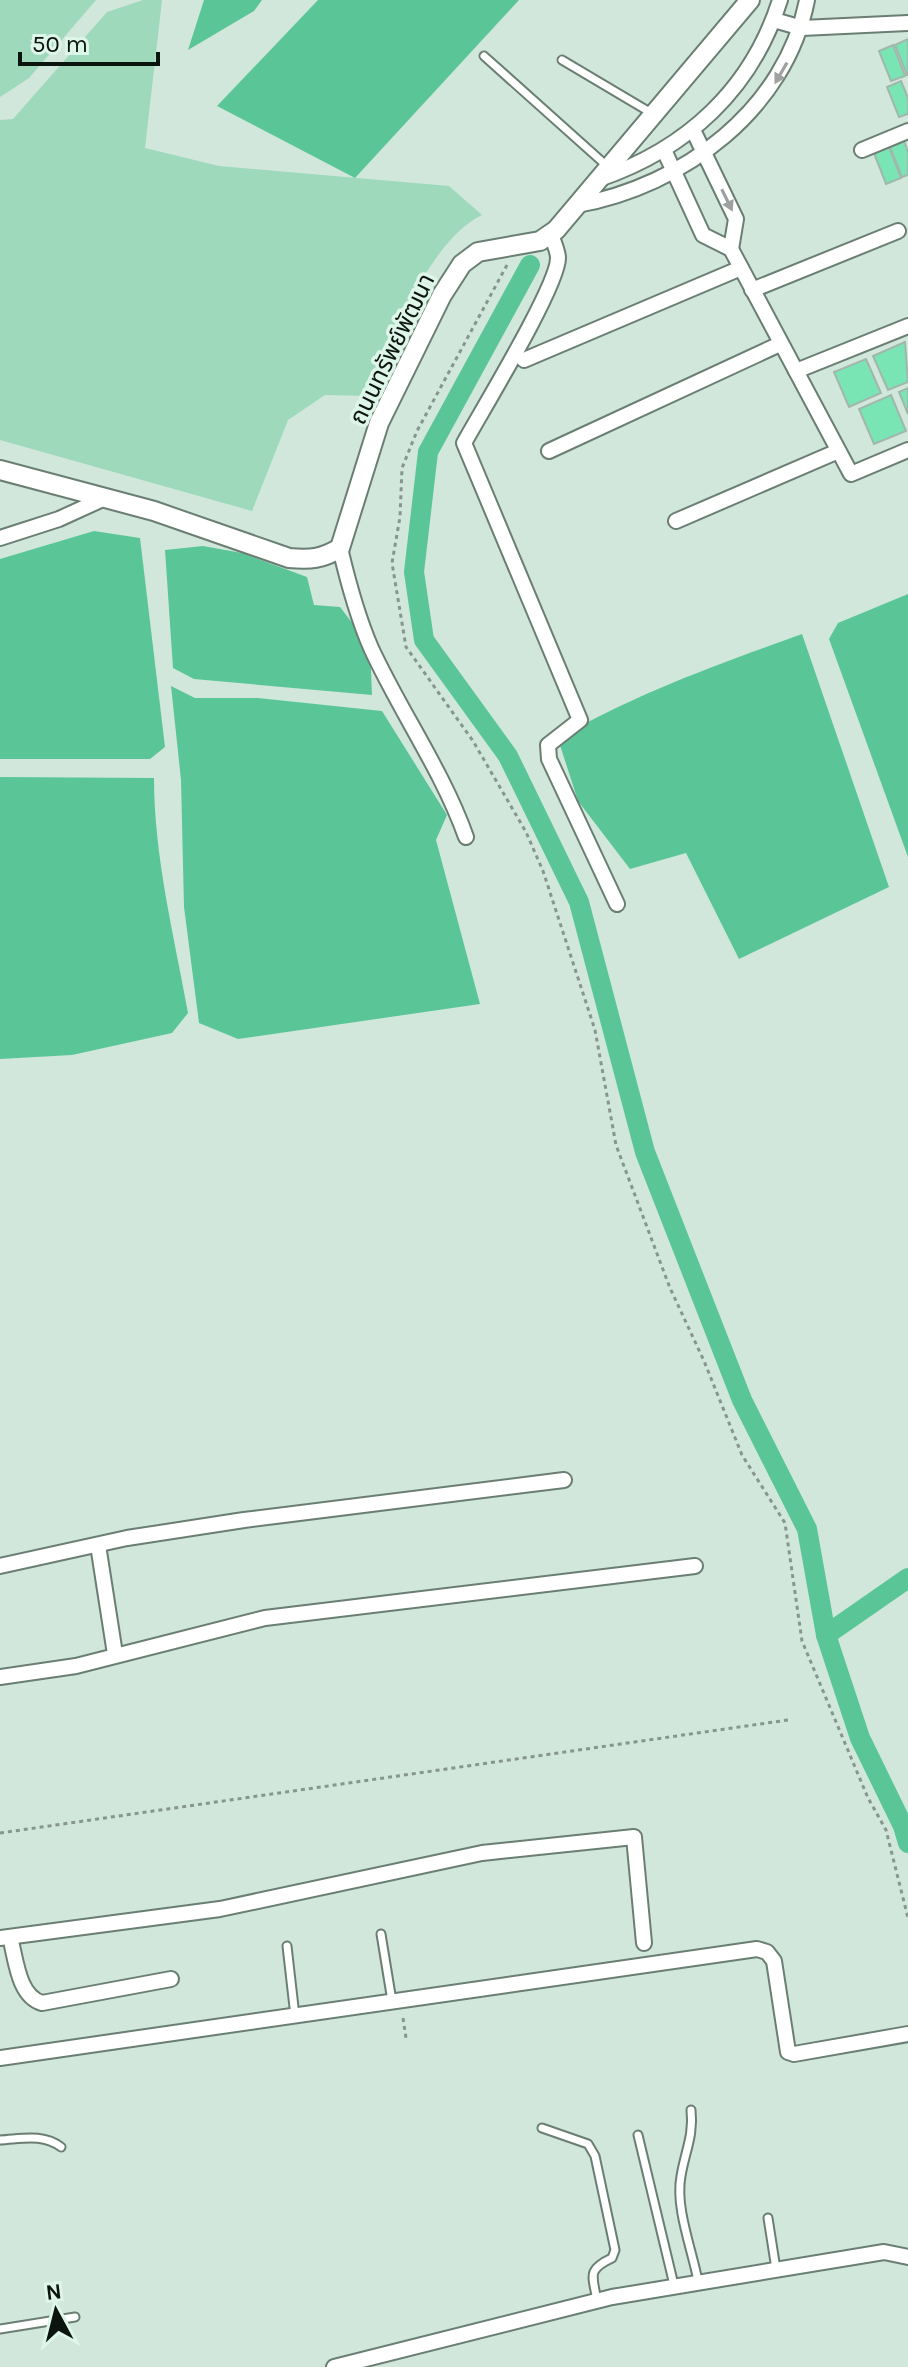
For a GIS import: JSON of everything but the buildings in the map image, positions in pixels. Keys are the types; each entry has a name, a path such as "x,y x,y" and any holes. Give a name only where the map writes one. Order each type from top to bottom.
{"street":[{"path":"617,904 549,759 548,745 580,720 464,443 525,335 553,275 558,259 551,234 750,0"},
{"path":"604,174 634,167 664,150 693,130 735,90 751,67 774,20 780,0"},
{"path":"577,205 608,200 673,171 736,126 774,85 802,28 807,0"},
{"path":"774,20 802,28 908,23"},
{"path":"693,130 736,219 731,249"},
{"path":"862,150 908,131"},
{"path":"664,150 703,235 731,249 836,452 851,474 908,450"},
{"path":"752,290 898,231"},
{"name":"ถนนทรัพย์พัฒนา","path":"340,548 379,423 442,295 462,264 478,252 540,241 551,234"},
{"path":"524,360 741,268"},
{"path":"796,371 908,326"},
{"path":"549,451 780,344"},
{"path":"676,521 836,452"},
{"path":"0,470 154,511 289,558 313,560 340,548 352,596 370,646 434,762 466,837"},
{"path":"0,538 59,519 105,498"},
{"path":"0,1566 98,1545 244,1520 564,1480"},
{"path":"98,1545 115,1654"},
{"path":"0,1677 76,1666 265,1618 695,1566"},
{"path":"171,1979 42,2003 32,2000 25,1992 5,1937 220,1909 482,1853 634,1837 644,1943"},
{"path":"0,2058 757,1949 767,1952 774,1961 788,2052 794,2054 908,2034"},
{"path":"334,2367 597,2301 674,2285 884,2252 908,2257"}],"lane":[{"path":"484,56 604,174"},
{"path":"562,60 654,114"},
{"path":"381,1934 397,2002"},
{"path":"287,1946 295,2016"},
{"path":"691,2110 694,2131 681,2177 681,2196 698,2281"},
{"path":"542,2128 588,2144 595,2156 615,2250 612,2258 596,2266 593,2271 597,2301"},
{"path":"638,2135 674,2285"},
{"path":"0,2140 51,2139 61,2147"},
{"path":"768,2218 776,2269"},
{"path":"0,2329 75,2317"}],"path":[{"path":"513,246 486,308 417,431 402,468 392,563 406,647 473,741 526,832 543,871 595,1030 616,1145 670,1288 742,1455 785,1523 802,1641 868,1798 886,1830 908,1918"},
{"path":"0,1833 788,1720"},
{"path":"397,2002 406,2038"}],"shaded area":[{"path":"0,0 96,0 29,78 0,97"},
{"path":"143,0 162,0 145,148 219,166 449,186 482,215 463,228 428,270 413,295 367,396 325,395 288,420 252,511 0,440 0,120 13,119 107,12"},
{"path":"204,0 262,0 254,11 188,50"},
{"path":"318,0 519,0 355,178 217,106"},
{"path":"94,531 140,538 165,747 150,759 0,759 0,559"},
{"path":"203,546 242,553 307,577 314,605 340,607 370,646 372,695 194,679 173,668 165,550"},
{"path":"908,594 908,857 829,639 838,623"},
{"path":"802,634 889,887 739,959 686,853 630,869 578,801 558,739 647,694"},
{"path":"171,686 195,698 258,698 382,711 447,815 436,840 480,1004 238,1039 199,1023 184,907 181,780"},
{"path":"0,777 154,778 161,867 188,1013 172,1033 72,1055 0,1059"}],"waterway":[{"path":"530,265 428,452 414,572 424,640 508,756 579,902 645,1152 742,1400 807,1529 826,1635 860,1738 903,1826 908,1843"},
{"path":"826,1635 908,1578"}]}
